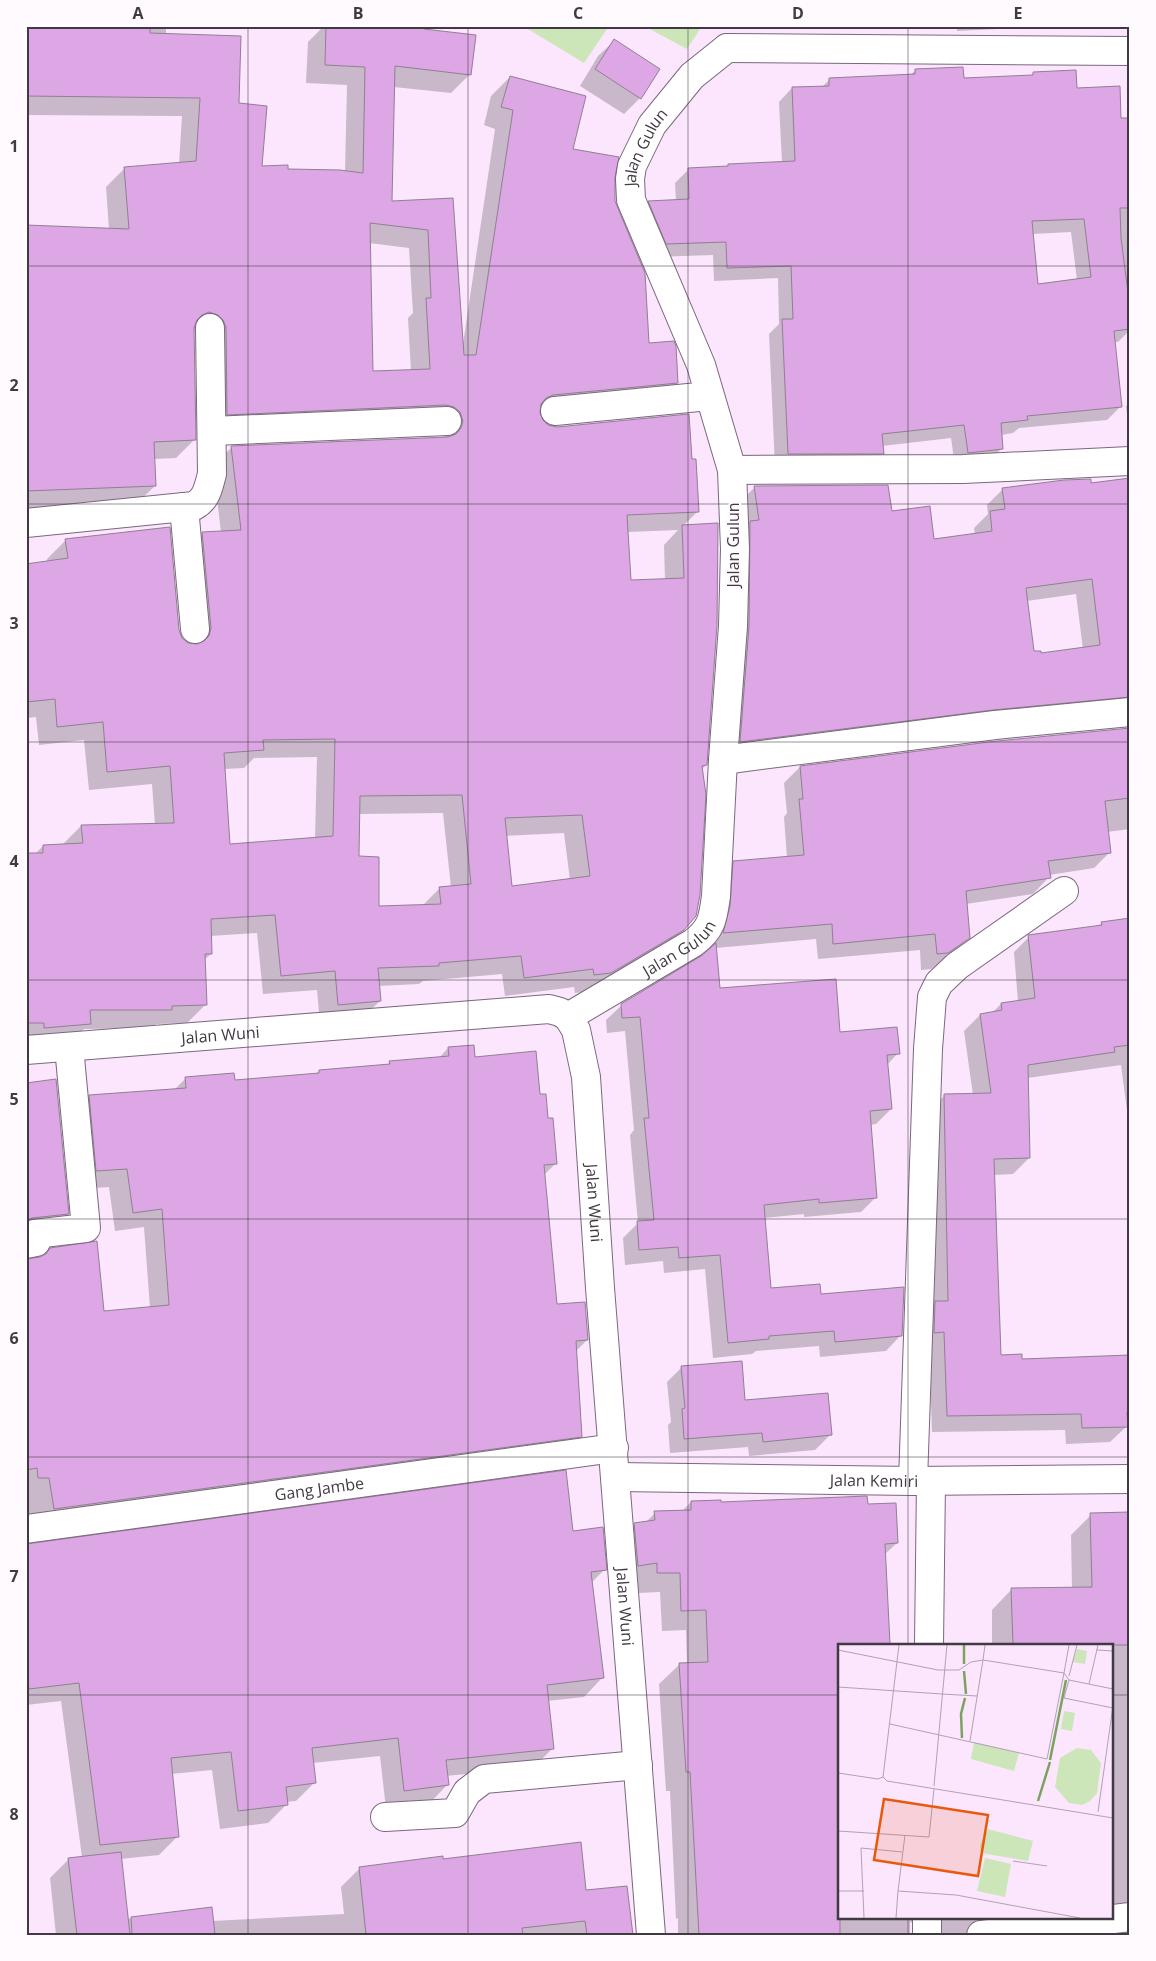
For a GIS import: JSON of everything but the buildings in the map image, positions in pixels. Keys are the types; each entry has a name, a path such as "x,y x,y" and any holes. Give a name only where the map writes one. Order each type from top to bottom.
{"street":[{"path":"731,37 1130,51"},
{"name":"Jalan Gulun","path":"568,1017 694,943 705,934 713,918 733,626 735,548 732,470 701,365 631,200 630,179 632,166 652,125 692,76 731,37"},
{"path":"26,523 194,506 202,502 212,474 210,328"},
{"path":"555,411 709,396"},
{"path":"212,431 447,421"},
{"path":"732,470 964,469 1130,461"},
{"path":"184,507 196,630"},
{"path":"723,760 995,725 1130,712"},
{"path":"929,1644 922,1481 928,1049 932,997 939,983 957,966 1064,891"},
{"name":"Jalan Wuni","path":"26,1050 548,1009 560,1012 568,1017 576,1030 586,1077 651,1935"},
{"path":"26,1244 36,1242 34,1234 86,1228 69,1047"},
{"name":"Gang Jambe","path":"26,1529 614,1448"},
{"name":"Jalan Kemiri","path":"616,1477 922,1481 1130,1479"},
{"path":"385,1817 455,1813 467,1792 484,1779 638,1765"},
{"path":"981,1935 1130,1917"},
{"path":"927,1918 927,1935"}],"green space":[{"path":"523,26 609,26 584,63"},
{"path":"644,26 702,26 687,49"}]}
